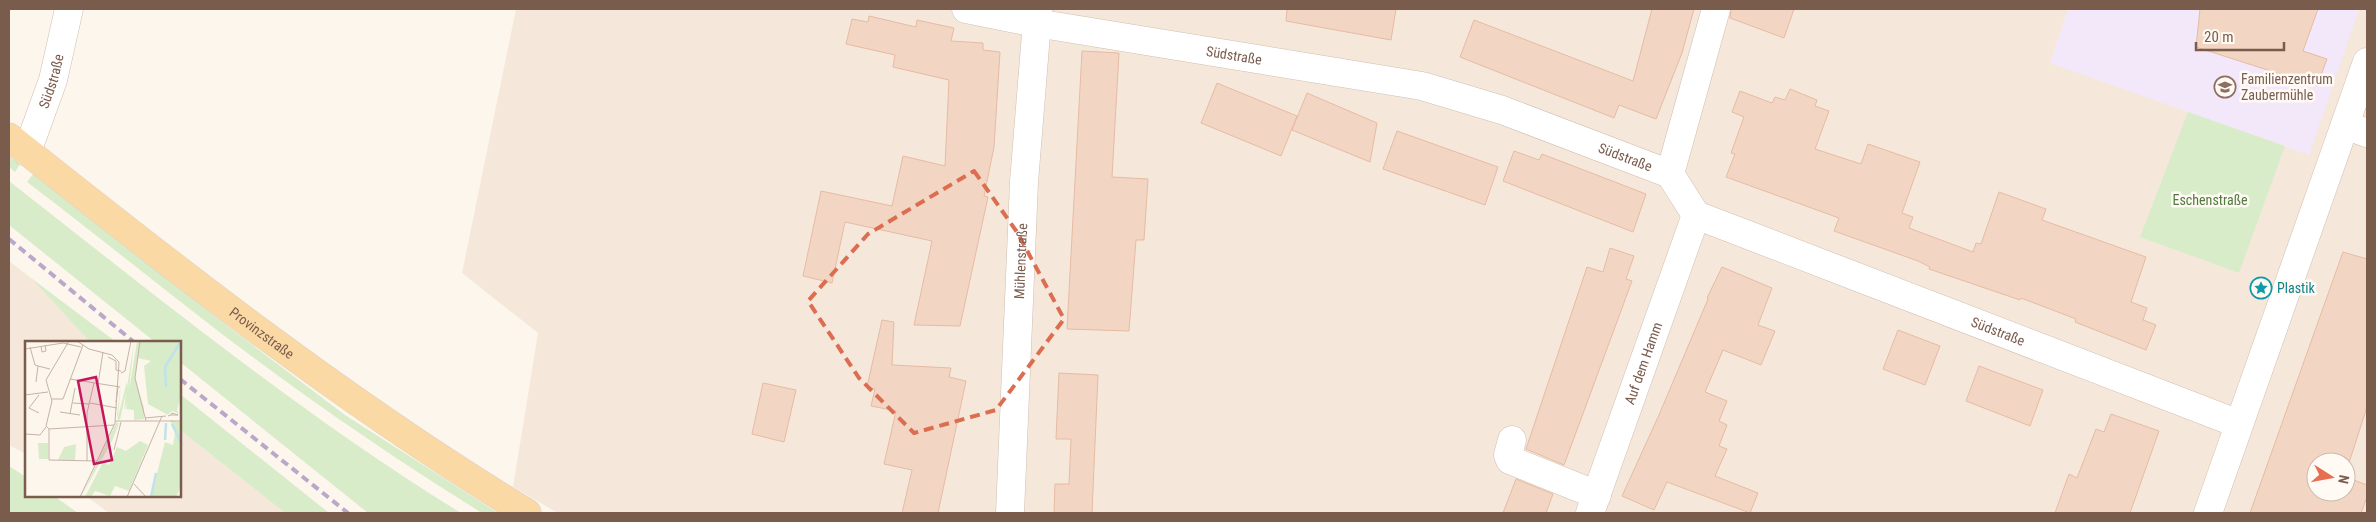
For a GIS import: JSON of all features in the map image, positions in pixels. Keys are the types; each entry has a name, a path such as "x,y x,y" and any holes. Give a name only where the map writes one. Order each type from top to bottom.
{"main road":[{"name":"Provinzstraße","path":"18,145 212,297 339,390 426,451 527,513"}],"street":[{"name":"Südstraße","path":"18,145 53,80 69,9"},
{"name":"Südstraße","path":"966,9 1037,16 1422,86 1502,110 1670,174"},
{"path":"1696,215 1670,174 1716,9"},
{"name":"Mühlenstraße","path":"1010,513 1024,182 1037,16"},
{"path":"2208,513 2239,424 2356,128 2367,62"},
{"name":"Südstraße","path":"1696,215 2239,424"},
{"name":"Auf dem Hamm","path":"1594,504 1696,215"},
{"path":"1512,440 1508,455 1510,460 1594,504"}],"highlighted area":[{"path":"974,171 1017,232 1064,319 996,410 914,433 859,378 808,301 868,234"}],"shaded area":[{"path":"516,9 2367,9 2367,513 558,513 513,487 538,333 462,273"},
{"name":"Familienzentrum Zaubermühle","path":"2068,9 2359,9 2309,155 2050,63"},
{"path":"9,261 31,278 89,341 25,341 25,453 9,445"},
{"path":"181,431 285,513 109,513 87,497 181,497"}],"green space":[{"name":"Eschenstraße","path":"2188,112 2285,146 2239,273 2140,237"},
{"path":"9,156 20,164 15,172 9,167"},
{"path":"33,174 345,415 498,513 482,513 338,419 268,369 27,182"},
{"path":"9,181 175,311 287,395 344,436 461,513 368,513 181,363 181,341 154,341 9,225"},
{"path":"31,278 115,341 89,341"},
{"path":"181,395 329,513 285,513 181,431"},
{"path":"9,466 25,476 25,497 55,497 78,513 9,513"}],"building":[{"path":"1287,9 1396,9 1391,40 1286,21"},
{"path":"1652,9 1694,9 1682,53 1656,119 1619,105 1614,118 1460,57 1474,20 1633,81"},
{"path":"1731,9 1794,9 1784,38 1730,18"},
{"path":"2200,9 2318,9 2303,51 2327,59 2317,86 2196,47"},
{"path":"869,16 916,27 917,20 954,28 951,41 983,43 983,50 1000,52 994,147 984,196 988,197 960,326 914,325 932,241 845,222 832,283 803,276 821,191 892,206 903,156 945,166 949,80 893,67 895,55 846,44 852,19 868,22"},
{"path":"1082,51 1119,53 1112,177 1148,179 1144,240 1136,240 1129,331 1067,329"},
{"path":"1217,83 1297,116 1281,156 1201,123"},
{"path":"1790,89 1817,100 1815,106 1829,111 1815,149 1861,164 1868,144 1920,162 1902,213 1913,217 1909,228 1973,252 1976,243 1981,244 1999,192 2046,209 2042,220 2146,257 2131,302 2147,308 2143,320 2156,325 2146,350 2075,322 2076,319 2021,298 2020,300 1929,269 1930,267 1918,261 1834,231 1839,218 1726,177 1735,154 1731,153 1744,117 1732,112 1740,91 1772,103 1775,97 1785,100"},
{"path":"1307,93 1377,123 1370,162 1292,130"},
{"path":"1397,131 1498,167 1485,205 1383,169"},
{"path":"1514,151 1539,160 1542,154 1646,194 1633,232 1503,181"},
{"path":"1610,248 1634,256 1626,279 1632,281 1564,465 1526,449 1587,267 1603,272"},
{"path":"2343,252 2367,259 2367,407 2352,452 2306,452 2306,502 2356,502 2356,481 2367,485 2367,497 2361,513 2250,513"},
{"path":"1722,267 1772,288 1758,325 1775,331 1761,365 1723,350 1705,392 1727,401 1719,421 1727,425 1719,446 1727,449 1715,476 1758,493 1750,513 1667,482 1654,510 1622,496"},
{"path":"882,320 894,322 892,365 951,368 949,377 966,381 938,513 902,513 912,470 884,464 896,411 871,406 875,389 867,387"},
{"path":"1898,330 1940,346 1925,385 1883,369"},
{"path":"1979,366 2043,390 2030,426 1966,401"},
{"path":"1059,373 1098,375 1092,513 1054,513 1055,484 1069,484 1071,439 1056,439"},
{"path":"763,383 796,390 784,442 752,434"},
{"path":"2111,414 2159,431 2130,513 2055,513 2069,474 2077,478 2096,429 2104,432"},
{"path":"1516,479 1553,494 1546,513 1503,513"}],"railway":[{"path":"9,239 133,341"},
{"path":"181,380 348,513"}],"place":[{"name":"Familienzentrum Zaubermühle","path":"2225,87"},
{"name":"Plastik","path":"2261,288"}]}
